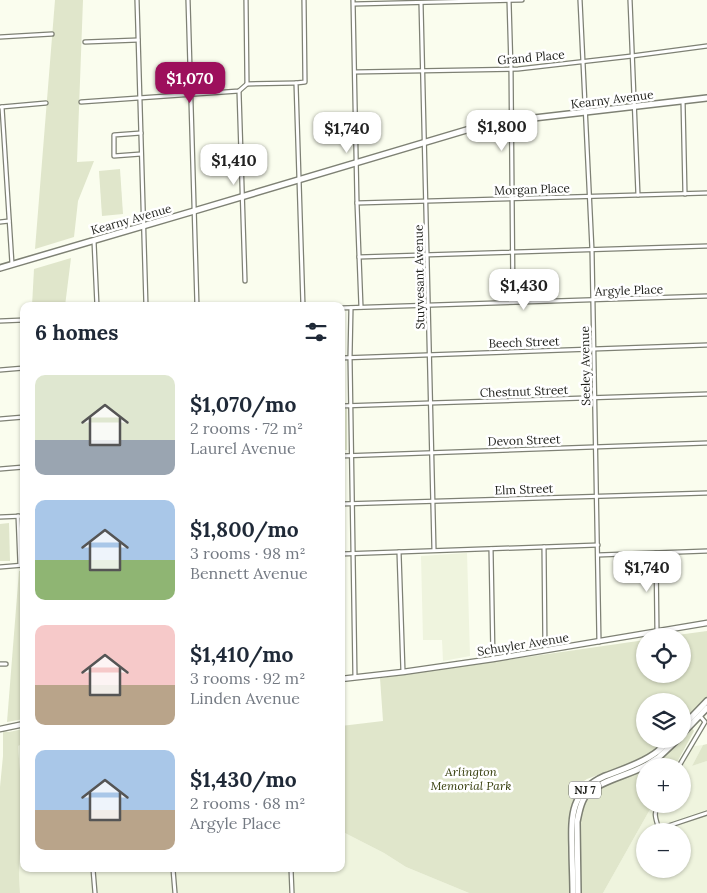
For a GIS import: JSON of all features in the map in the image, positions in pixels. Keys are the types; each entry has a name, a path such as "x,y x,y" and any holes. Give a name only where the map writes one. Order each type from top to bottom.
{"main road":[{"name":"Kearny Avenue","path":"0,268 490,123 707,98"},
{"name":"Schuyler Avenue","path":"679,628 707,623"},
{"name":"Schuyler Avenue","path":"345,679 493,659 636,636"},
{"path":"691,718 707,701"},
{"path":"691,725 707,708"},
{"path":"0,729 20,725"},
{"name":"NJ 7","path":"573,893 572,827 577,800 595,782 646,759 661,748"},
{"name":"NJ 7","path":"659,758 669,748"},
{"name":"NJ 7","path":"578,893 577,822 583,800 595,788 636,770"}],"street":[{"path":"137,0 146,302"},
{"path":"188,0 197,302"},
{"path":"246,0 247,84"},
{"path":"81,102 240,91 247,84 305,82 304,0"},
{"path":"509,0 513,302"},
{"path":"360,307 353,2 422,3 522,0"},
{"name":"Seeley Avenue","path":"580,0 592,250 599,642"},
{"path":"630,0 638,195"},
{"name":"Stuyvesant Avenue","path":"422,3 434,550"},
{"path":"0,37 52,34"},
{"path":"85,42 138,40"},
{"name":"Grand Place","path":"355,72 511,69 707,46"},
{"path":"296,82 303,302"},
{"path":"240,91 245,281"},
{"path":"683,101 685,194"},
{"path":"12,264 1,107 46,103"},
{"path":"141,133 114,134 114,156 142,154"},
{"path":"0,167 6,166"},
{"name":"Morgan Place","path":"357,203 707,193"},
{"path":"0,222 10,221"},
{"path":"94,241 97,302"},
{"path":"359,257 707,246"},
{"name":"Argyle Place","path":"345,308 707,296"},
{"path":"351,308 350,357 355,678"},
{"path":"0,321 20,320"},
{"name":"Beech Street","path":"345,358 707,345"},
{"path":"0,370 20,368"},
{"name":"Chestnut Street","path":"345,406 707,394"},
{"path":"0,419 20,417"},
{"name":"Devon Street","path":"345,456 707,443"},
{"path":"0,469 20,467"},
{"name":"Elm Street","path":"345,504 707,493"},
{"path":"0,517 18,516 20,540"},
{"path":"345,554 598,545"},
{"path":"544,547 545,650"},
{"path":"491,549 493,659"},
{"path":"598,555 707,551"},
{"path":"399,552 403,672"},
{"path":"656,553 657,628"},
{"path":"0,567 20,565"},
{"path":"0,664 6,664"},
{"path":"685,758 705,722 700,716"},
{"path":"655,813 659,829 707,813"},
{"path":"93,872 95,893"},
{"path":"173,872 175,893"},
{"path":"292,872 292,893"}],"shaded area":[{"path":"467,553 470,656 443,661 442,640 423,640 421,556"},
{"path":"20,745 20,771 18,746"},
{"path":"703,745 692,766 707,761 707,893 603,893 636,834 636,878 691,878 691,823 642,823 648,813 691,813 691,758 680,758 686,748"},
{"path":"345,833 384,853 406,867 469,893 20,893 19,876 20,853 20,872 345,872"}],"green space":[{"path":"55,0 83,0 77,162 94,161 78,201 74,237 35,249"},
{"path":"120,169 123,214 102,216 99,171"},
{"path":"71,258 66,302 32,302 34,269"},
{"path":"345,409 347,409 347,450 345,450"},
{"path":"9,523 10,561 0,561 0,524"},
{"path":"19,571 20,571 20,720 7,722"},
{"name":"Arlington Memorial Park","path":"707,631 707,699 691,715 691,693 636,693 636,748 658,748 646,757 636,758 636,761 587,779 578,785 571,807 569,893 469,893 406,867 384,853 345,833 345,726 383,721 380,678 636,641 636,683 691,683 691,633"},
{"path":"20,730 20,745 18,746 20,771 20,893 0,893 0,787 3,731"},
{"path":"707,744 707,761 692,766 703,745"},
{"path":"672,748 685,748 679,758 661,758"},
{"path":"636,771 636,813 648,813 642,823 636,823 636,834 603,893 580,893 580,816 590,795 620,777"}]}
